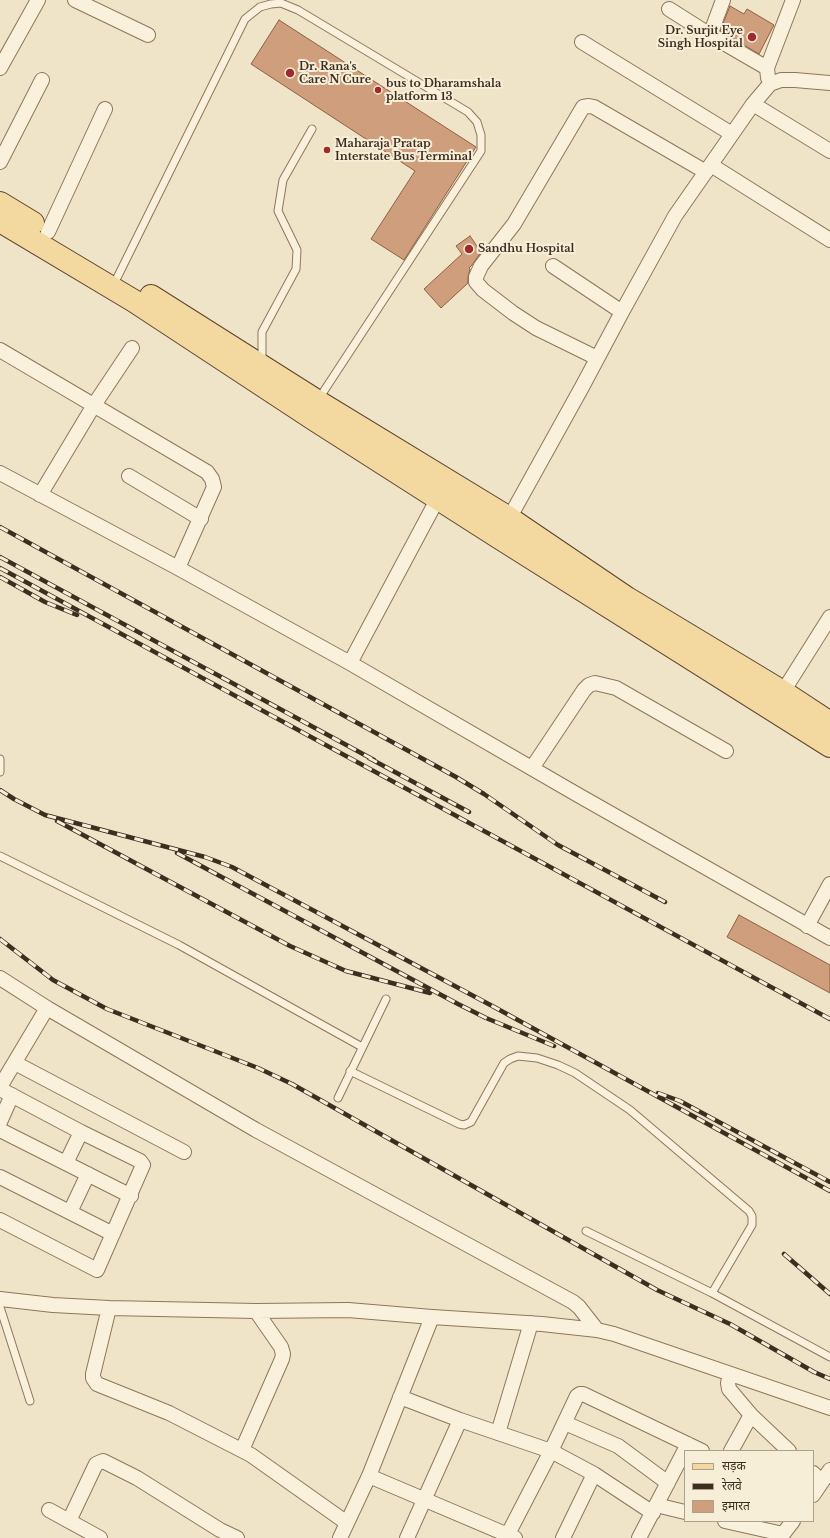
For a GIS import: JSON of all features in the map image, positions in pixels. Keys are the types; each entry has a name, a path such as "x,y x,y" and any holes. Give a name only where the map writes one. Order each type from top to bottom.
{"main road":[{"path":"0,203 48,232 115,282"},
{"path":"0,221 115,282 179,312 259,373 313,408 438,498 498,537 778,700 830,722"},
{"path":"313,408 509,518 778,700 830,746"}],"street":[{"path":"0,68 38,0"},
{"path":"76,0 148,35"},
{"path":"710,35 723,0"},
{"path":"770,84 767,68 793,0"},
{"path":"669,9 767,68"},
{"path":"582,42 732,134"},
{"path":"0,162 42,80"},
{"path":"498,537 676,216 753,104 770,84 780,80 830,83"},
{"path":"753,104 830,151"},
{"path":"597,358 536,328 512,313 476,282 476,277 481,266 514,224 583,107 594,107 708,168 830,240"},
{"path":"48,232 105,108"},
{"path":"553,266 622,312"},
{"path":"40,495 94,405 132,348"},
{"path":"0,350 206,472 212,479 214,487 178,568"},
{"path":"0,474 178,568 350,662 830,938"},
{"path":"129,476 201,519"},
{"path":"350,662 438,498"},
{"path":"778,700 830,617"},
{"path":"532,768 584,690 588,685 595,684 604,684 616,688 726,750"},
{"path":"807,926 830,884"},
{"path":"0,978 47,1008 256,1130 573,1302 583,1311 597,1330"},
{"path":"0,1122 4,1090 14,1063 47,1008"},
{"path":"14,1063 184,1152"},
{"path":"0,1220 97,1270 143,1165 140,1161 81,1132 4,1090"},
{"path":"0,1130 130,1196"},
{"path":"66,1163 81,1132"},
{"path":"70,1212 88,1174"},
{"path":"0,1177 113,1234"},
{"path":"0,1299 53,1305 109,1308 256,1311 348,1310 531,1323 597,1330 614,1334 830,1408"},
{"path":"109,1308 93,1374 93,1378 97,1384 169,1413 251,1455 347,1523"},
{"path":"242,1450 283,1354 281,1347 256,1311"},
{"path":"340,1538 368,1476 432,1317"},
{"path":"498,1433 531,1323"},
{"path":"730,1375 728,1383 729,1389 751,1415 788,1450"},
{"path":"368,1476 510,1537 577,1396 580,1394 583,1394 700,1450"},
{"path":"400,1397 460,1420 551,1451 655,1509 684,1512"},
{"path":"732,1450 751,1415"},
{"path":"407,1538 460,1420"},
{"path":"565,1423 618,1446 668,1483"},
{"path":"685,1450 688,1444"},
{"path":"639,1538 684,1452"},
{"path":"69,1520 96,1464 103,1461 137,1478 218,1534 237,1538"},
{"path":"814,1491 817,1478 830,1470"},
{"path":"563,1538 594,1474"},
{"path":"49,1510 100,1538"},
{"path":"729,1522 782,1536 792,1522"}],"lane":[{"path":"115,282 245,19 260,7 281,3 298,10 468,112 477,122 482,135 481,151 313,408"},
{"path":"259,373 262,332 296,269 297,250 278,211 283,180 312,129"},
{"path":"0,759 0,772"},
{"path":"0,856 179,945 362,1047"},
{"path":"338,1098 386,999"},
{"path":"350,1071 458,1124 464,1125 471,1122 504,1063 510,1059 518,1056 537,1058 575,1073 630,1110 749,1211 752,1216 752,1225 712,1293"},
{"path":"586,1231 712,1293 830,1357"},
{"path":"0,1307 30,1401"}],"building":[{"path":"730,6 744,14 747,9 774,25 759,54 720,31"},
{"path":"279,20 476,147 404,260 371,239 415,171 251,64"},
{"path":"470,236 481,252 469,268 468,283 441,308 424,289 462,254 456,246"},
{"path":"739,915 830,965 830,993 727,937"}],"railway":[{"path":"0,527 456,777 484,794 558,845 665,902"},
{"path":"0,557 374,760"},
{"path":"0,568 830,1019"},
{"path":"0,577 45,602 77,615"},
{"path":"369,758 469,812"},
{"path":"0,790 45,815 205,857 232,867 496,1008 830,1191"},
{"path":"57,821 290,946 346,971 430,993"},
{"path":"177,853 458,1004 486,1018 554,1046"},
{"path":"0,939 53,980 107,1009 258,1068 292,1084 657,1290 730,1324 814,1372 830,1379"},
{"path":"658,1093 680,1101 830,1182"},
{"path":"784,1254 830,1294"}],"place":[{"name":"Dr. Surjit Eye Singh Hospital","path":"752,37"},
{"name":"Dr. Rana's Care N Cure","path":"290,73"},
{"name":"bus to Dharamshala platform 13","path":"378,90"},
{"name":"Maharaja Pratap Interstate Bus Terminal","path":"327,150"},
{"name":"Sandhu Hospital","path":"469,249"}]}
